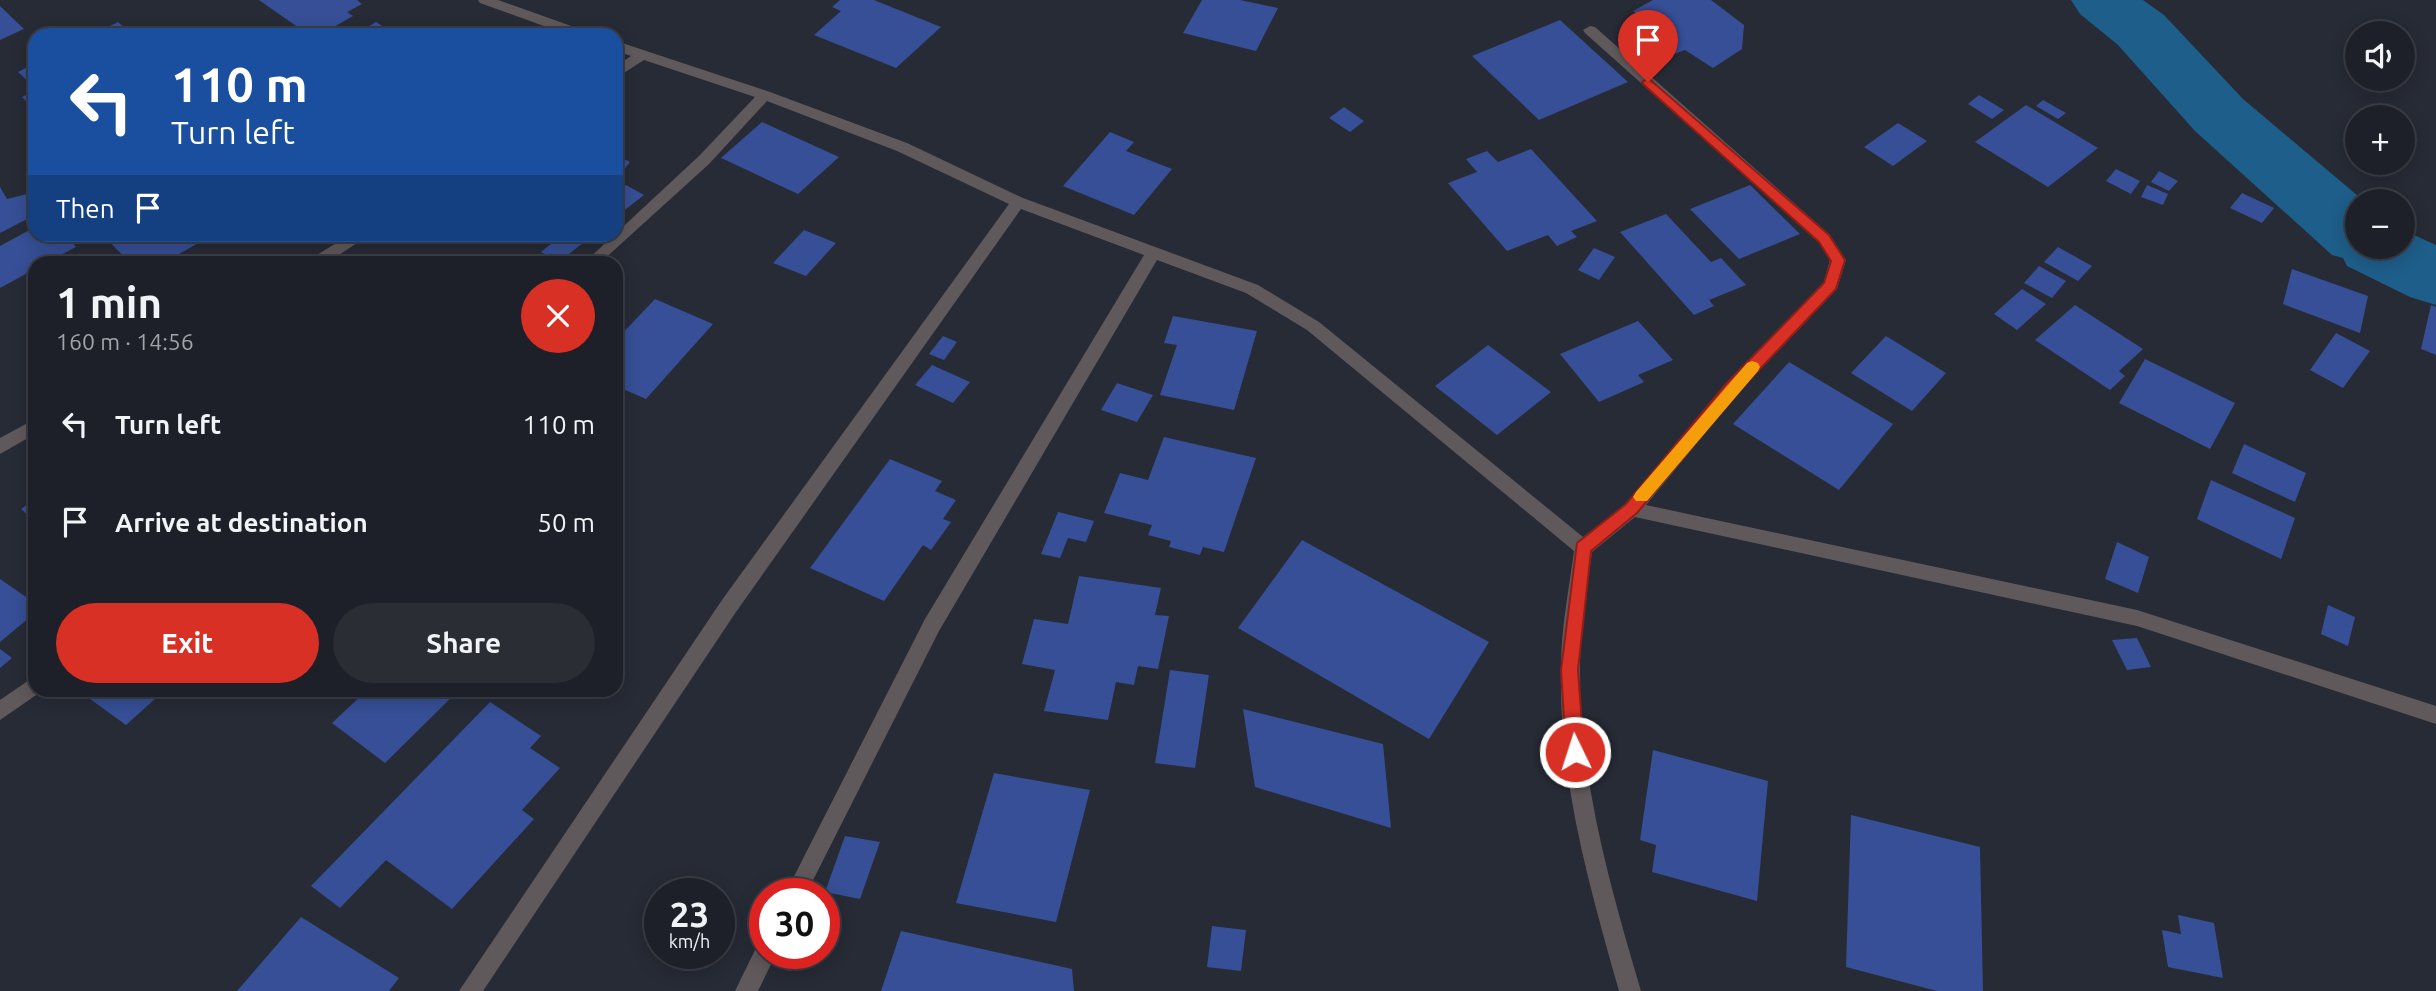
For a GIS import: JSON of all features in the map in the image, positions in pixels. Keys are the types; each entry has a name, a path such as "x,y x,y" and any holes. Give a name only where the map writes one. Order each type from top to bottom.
{"street":[{"path":"485,0 563,28"},
{"path":"1590,30 1824,238 1838,260 1831,285 1731,389 1632,509 1583,548 1570,670 1575,752 1602,897 1630,991"},
{"path":"623,48 765,95 902,147 1018,202 1252,289 1313,326 1583,548"},
{"path":"623,68 644,54"},
{"path":"623,234 704,160 765,95"},
{"path":"470,991 729,606 1018,202"},
{"path":"327,256 351,242"},
{"path":"600,256 615,242"},
{"path":"803,878 932,625 1154,252"},
{"path":"0,447 28,430"},
{"path":"1632,509 2137,618 2436,715"},
{"path":"0,711 28,690"},
{"path":"746,991 757,969"}],"building":[{"path":"259,0 357,0 362,4 347,12 353,16 332,28 299,28"},
{"path":"840,0 874,0 941,27 896,68 814,35 841,11 832,7"},
{"path":"1202,0 1240,0 1278,8 1256,51 1183,33"},
{"path":"1653,0 1711,0 1744,25 1742,49 1713,68 1685,50 1671,55 1652,41 1662,32 1633,11"},
{"path":"0,6 24,29 0,40"},
{"path":"1560,20 1628,82 1539,120 1472,56"},
{"path":"118,22 125,28 106,28"},
{"path":"376,22 385,28 366,28"},
{"path":"28,67 28,81 18,72"},
{"path":"1979,95 2004,110 1992,119 1968,104"},
{"path":"2043,100 2066,113 2058,119 2036,106"},
{"path":"2026,105 2098,148 2048,187 1975,142"},
{"path":"1344,107 1364,121 1350,132 1329,118"},
{"path":"762,122 839,157 798,194 721,158"},
{"path":"1898,123 1927,141 1893,166 1864,147"},
{"path":"1110,132 1134,142 1126,151 1172,169 1134,215 1063,186"},
{"path":"1531,149 1597,221 1571,231 1577,237 1557,246 1548,235 1507,251 1448,183 1477,172 1466,159 1487,151 1498,162"},
{"path":"623,158 630,162 623,171"},
{"path":"2116,169 2140,181 2131,194 2106,181"},
{"path":"2159,171 2178,181 2169,191 2151,182"},
{"path":"626,185 644,195 623,212 623,187"},
{"path":"1750,185 1800,234 1739,259 1690,209"},
{"path":"2147,185 2168,194 2163,205 2141,197"},
{"path":"0,187 7,199 28,194 28,219 0,233"},
{"path":"2242,193 2274,208 2262,223 2230,208"},
{"path":"1666,214 1711,262 1721,258 1746,285 1709,300 1714,306 1694,315 1620,232"},
{"path":"804,230 836,243 806,276 773,263"},
{"path":"28,231 28,242 72,242 76,247 59,256 28,256 28,273 0,288 0,246"},
{"path":"110,242 200,242 176,256 123,256"},
{"path":"553,242 584,242 566,256 548,256 541,252"},
{"path":"2058,247 2092,266 2078,281 2044,262"},
{"path":"1594,248 1615,257 1599,280 1578,270"},
{"path":"2039,266 2066,281 2052,298 2024,283"},
{"path":"2292,269 2368,296 2360,333 2283,304"},
{"path":"2022,289 2046,304 2017,330 1994,314"},
{"path":"655,299 713,324 646,399 623,389 623,333"},
{"path":"2075,305 2143,349 2119,371 2125,376 2110,390 2035,340"},
{"path":"2431,305 2436,307 2436,355 2421,349"},
{"path":"1173,316 1257,331 1234,410 1160,395 1177,345 1164,343"},
{"path":"1638,321 1673,360 1638,375 1644,382 1599,402 1560,354"},
{"path":"2336,333 2370,351 2343,388 2310,370"},
{"path":"943,336 957,342 944,360 929,354"},
{"path":"1886,336 1946,373 1912,411 1851,373"},
{"path":"1488,345 1551,392 1497,435 1435,386"},
{"path":"2145,359 2235,403 2210,449 2119,403"},
{"path":"1789,362 1893,424 1839,490 1733,424"},
{"path":"932,365 970,382 953,403 915,385"},
{"path":"1117,383 1153,395 1137,422 1101,410"},
{"path":"1164,437 1256,458 1224,552 1203,547 1200,555 1169,547 1171,541 1148,535 1152,525 1104,513 1120,473 1148,480"},
{"path":"2244,444 2306,473 2295,502 2232,473"},
{"path":"890,459 942,481 935,491 956,500 943,519 951,522 931,550 923,545 884,601 810,568"},
{"path":"2211,480 2295,518 2281,559 2197,519"},
{"path":"28,504 28,516 21,509"},
{"path":"1058,512 1094,521 1086,542 1068,538 1060,558 1041,554"},
{"path":"1302,540 1489,642 1429,739 1238,628"},
{"path":"2117,542 2149,557 2138,593 2105,579"},
{"path":"1079,576 1161,588 1155,615 1169,616 1158,669 1138,666 1134,685 1116,682 1108,720 1044,711 1055,670 1022,664 1034,619 1068,624"},
{"path":"0,579 28,598 28,619 0,642"},
{"path":"2328,605 2355,617 2348,646 2321,634"},
{"path":"2137,638 2151,667 2127,670 2112,640"},
{"path":"0,649 12,658 0,668"},
{"path":"1170,670 1209,675 1195,768 1155,763"},
{"path":"92,697 157,697 126,725 90,699"},
{"path":"360,697 452,697 385,763 332,723"},
{"path":"490,702 541,736 530,748 560,768 522,810 534,819 452,909 386,860 340,908 311,886"},
{"path":"1243,709 1383,744 1391,828 1255,787"},
{"path":"1653,750 1768,781 1757,901 1652,872 1656,845 1640,840"},
{"path":"994,773 1090,790 1056,922 956,903"},
{"path":"1851,815 1980,847 1983,991 1937,991 1846,967"},
{"path":"845,836 880,842 860,899 840,895 840,878 830,878"},
{"path":"2178,915 2214,923 2223,978 2168,967 2162,930 2181,934"},
{"path":"301,917 399,978 389,991 237,991"},
{"path":"1212,926 1246,930 1241,971 1207,967"},
{"path":"901,931 1072,969 1074,991 881,991"}],"waterway":[{"path":"2102,0 2141,30 2219,115 2345,225"},
{"path":"2398,259 2436,277"}],"slow traffic":[{"path":"1641,497 1752,367"}],"route":[{"path":"1575,752 1570,670 1583,548 1632,509 1731,389 1831,285 1838,260 1824,238 1648,82"}]}
